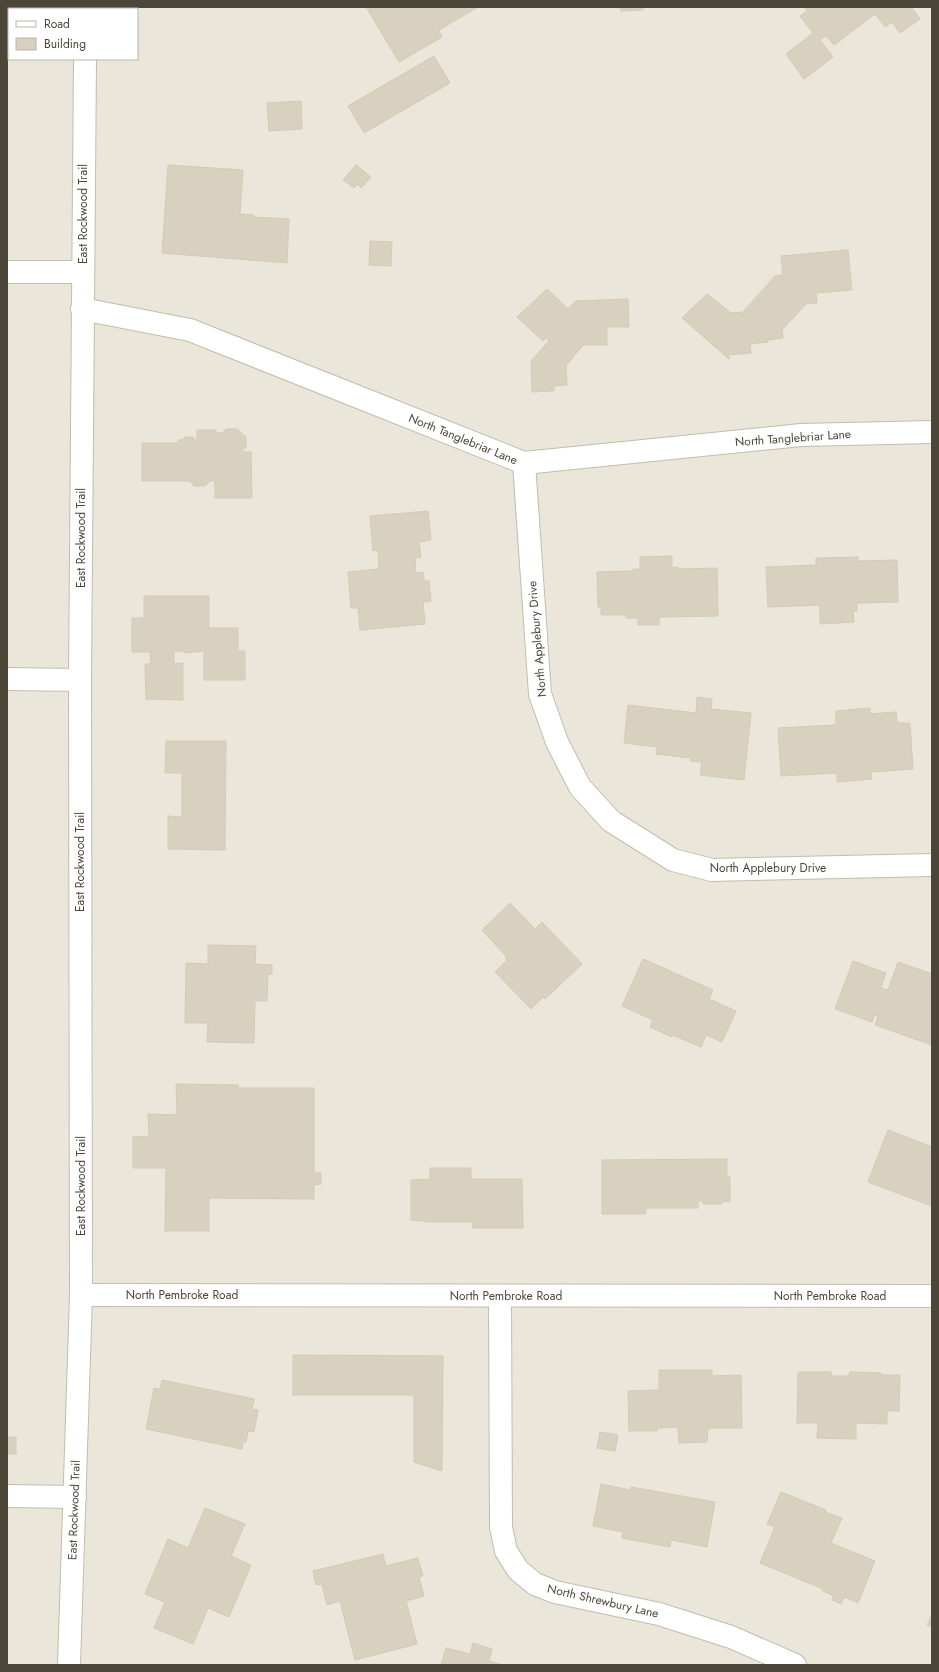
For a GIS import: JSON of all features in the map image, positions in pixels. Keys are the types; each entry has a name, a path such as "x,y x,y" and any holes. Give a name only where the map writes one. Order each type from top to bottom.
{"street":[{"name":"East Rockwood Trail","path":"69,1665 81,1295 80,680 84,60"},
{"path":"7,272 83,272"},
{"name":"North Tanglebriar Lane","path":"82,309 190,330 524,463 801,435 932,432"},
{"name":"North Applebury Drive","path":"524,463 540,694 557,742 580,788 611,821 673,860 712,870 932,865"},
{"path":"7,679 80,680"},
{"name":"North Pembroke Road","path":"81,1295 932,1296"},
{"name":"North Shrewbury Lane","path":"500,1296 501,1527 506,1551 518,1570 535,1584 555,1592 659,1614 731,1637 795,1665"},
{"path":"7,1496 75,1497"}],"shaded area":[{"path":"7,7 932,7 932,1665 7,1665"}],"building":[{"path":"366,7 478,7 439,30 442,37 399,62"},
{"path":"609,7 643,7 643,10 621,11 621,8"},
{"path":"804,7 911,7 920,19 900,33 892,22 885,27 875,14 834,45 826,36 820,40 833,57 804,79 786,54 813,33 800,16 807,11"},
{"path":"434,56 450,83 364,133 348,106"},
{"path":"301,101 302,129 269,131 267,103"},
{"path":"168,165 243,170 240,214 253,215 253,217 289,219 287,263 162,253"},
{"path":"356,165 371,177 361,188 357,184 354,188 343,180"},
{"path":"370,241 392,242 391,266 369,265"},
{"path":"848,250 852,290 816,293 817,303 806,304 782,330 783,338 768,340 768,342 750,344 751,353 729,355 729,359 682,318 707,294 731,313 743,312 775,276 783,275 781,256"},
{"path":"547,289 568,309 576,301 628,299 629,327 607,327 607,345 583,345 566,366 567,385 554,386 554,391 532,392 531,361 549,341 546,338 543,341 517,317"},
{"path":"226,429 237,429 246,437 246,448 243,448 243,452 251,452 252,498 215,498 215,481 210,481 205,486 194,486 190,481 142,481 142,443 178,443 178,440 182,440 186,437 193,437 197,440 197,430 216,430 216,433 223,433"},
{"path":"428,511 431,540 419,542 421,557 415,558 416,573 423,572 424,581 429,581 431,601 423,602 425,624 360,630 358,608 351,608 348,572 379,569 378,550 373,551 370,516"},
{"path":"672,556 672,568 717,568 718,616 659,617 659,625 638,625 638,618 626,618 626,615 601,615 601,607 598,607 597,572 633,571 633,569 640,569 640,557"},
{"path":"858,557 858,561 897,560 898,602 857,603 857,611 853,611 854,622 820,624 820,605 768,607 766,567 816,565 816,558"},
{"path":"144,596 209,596 209,628 238,628 238,651 245,651 245,680 204,680 204,651 184,653 184,651 174,651 174,664 183,663 183,700 146,699 145,664 151,664 150,652 132,652 132,618 144,618"},
{"path":"697,697 712,699 711,709 751,713 744,780 700,775 702,762 690,761 691,758 656,754 657,747 624,743 628,705 696,713"},
{"path":"870,708 870,714 896,712 897,723 910,723 913,769 871,772 872,779 837,782 837,773 781,776 778,728 836,725 836,711"},
{"path":"166,741 226,741 225,850 168,849 168,816 182,817 182,773 165,773"},
{"path":"510,903 535,929 542,922 582,964 545,999 543,997 531,1009 495,972 507,960 505,958 506,956 482,930"},
{"path":"208,945 256,946 255,964 272,965 272,974 268,975 267,1001 255,1001 254,1043 207,1042 208,1023 185,1023 186,963 208,964"},
{"path":"643,959 713,990 709,999 736,1011 722,1042 706,1035 701,1047 673,1035 672,1037 650,1027 653,1020 622,1006"},
{"path":"853,961 886,973 881,988 888,990 898,962 932,974 932,1045 875,1025 878,1017 874,1015 872,1022 835,1009"},
{"path":"176,1084 238,1085 238,1088 314,1088 314,1173 321,1173 321,1184 314,1185 314,1199 209,1198 209,1231 165,1231 166,1168 133,1168 133,1137 149,1136 148,1114 177,1115"},
{"path":"888,1130 932,1147 932,1206 868,1182"},
{"path":"727,1159 727,1177 730,1177 730,1202 722,1201 722,1204 703,1204 703,1201 698,1201 698,1208 646,1208 645,1214 602,1214 602,1160"},
{"path":"430,1168 471,1168 471,1179 522,1179 523,1228 472,1228 473,1222 427,1222 411,1220 411,1180 430,1179"},
{"path":"293,1355 443,1356 442,1471 414,1462 414,1395 293,1395"},
{"path":"659,1370 712,1370 712,1376 741,1375 742,1428 708,1428 707,1442 679,1443 678,1427 657,1428 657,1431 629,1431 628,1391 659,1390"},
{"path":"798,1372 831,1372 831,1376 849,1376 850,1372 900,1375 899,1411 887,1411 887,1424 856,1423 856,1439 817,1438 818,1423 797,1423"},
{"path":"162,1380 254,1399 252,1409 258,1410 254,1432 248,1431 246,1442 243,1442 242,1449 146,1429 154,1388 160,1389"},
{"path":"600,1432 618,1435 615,1451 597,1448"},
{"path":"7,1437 16,1437 16,1454 7,1454"},
{"path":"601,1484 630,1490 631,1487 715,1502 707,1547 671,1540 670,1547 622,1538 623,1532 593,1526"},
{"path":"781,1492 842,1518 831,1543 875,1561 858,1603 844,1597 841,1604 832,1600 834,1596 823,1591 823,1589 760,1563 775,1527 767,1524"},
{"path":"205,1508 245,1524 231,1556 251,1565 229,1617 208,1608 193,1644 154,1628 165,1602 145,1594 168,1539 188,1548"},
{"path":"383,1554 386,1566 418,1558 423,1576 419,1577 424,1596 406,1601 417,1644 355,1660 340,1601 327,1605 322,1584 316,1585 313,1571"},
{"path":"932,1615 932,1627 927,1625"},
{"path":"473,1643 492,1649 489,1661 503,1665 441,1665 446,1648 470,1654"}]}
